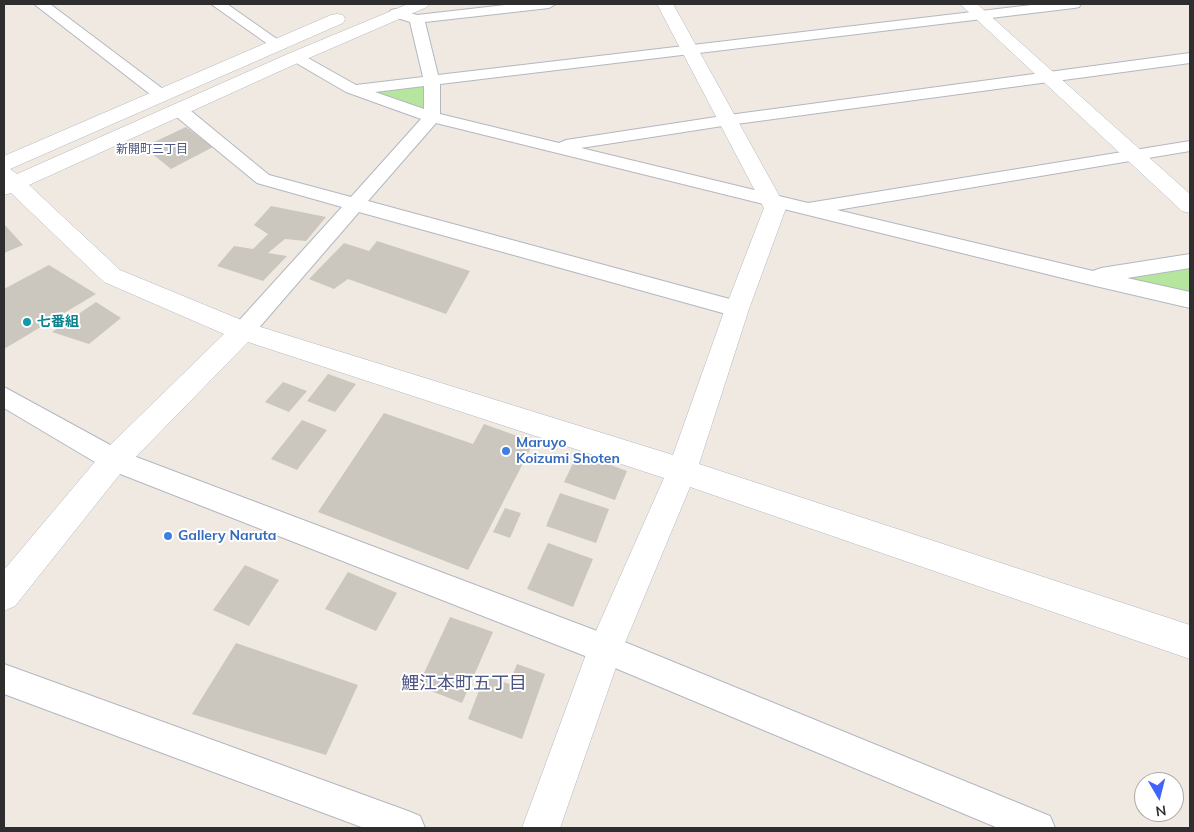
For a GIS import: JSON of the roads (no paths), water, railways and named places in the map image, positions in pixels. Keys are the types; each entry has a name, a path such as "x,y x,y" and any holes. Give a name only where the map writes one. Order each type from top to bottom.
{"street":[{"path":"40,4 161,94"},
{"path":"218,4 278,44"},
{"path":"6,178 179,110 396,13 549,4"},
{"path":"541,828 605,648 682,472 737,309 775,208 665,4"},
{"path":"352,89 691,50 974,9 1074,4"},
{"path":"974,9 1190,206"},
{"path":"6,178 161,94 356,11"},
{"path":"4,595 114,460 243,331 432,117 432,80 419,11"},
{"path":"296,57 352,89 432,117 1087,278 1190,300"},
{"path":"553,147 729,120 1190,58"},
{"path":"179,110 263,179 737,309"},
{"path":"806,208 1190,146"},
{"path":"6,178 112,276 243,331 682,472 1190,642"},
{"path":"1087,278 1190,261"},
{"path":"4,397 114,460 605,648 1038,828"},
{"path":"4,679 408,828"}],"place":[{"name":"七番組","path":"27,322"},
{"name":"Maruyo Koizumi Shoten","path":"506,451"},
{"name":"Gallery Naruta","path":"168,536"}],"district":[{"name":"新開町三丁目","path":"152,149"},
{"name":"鯉江本町五丁目","path":"464,684"}]}
